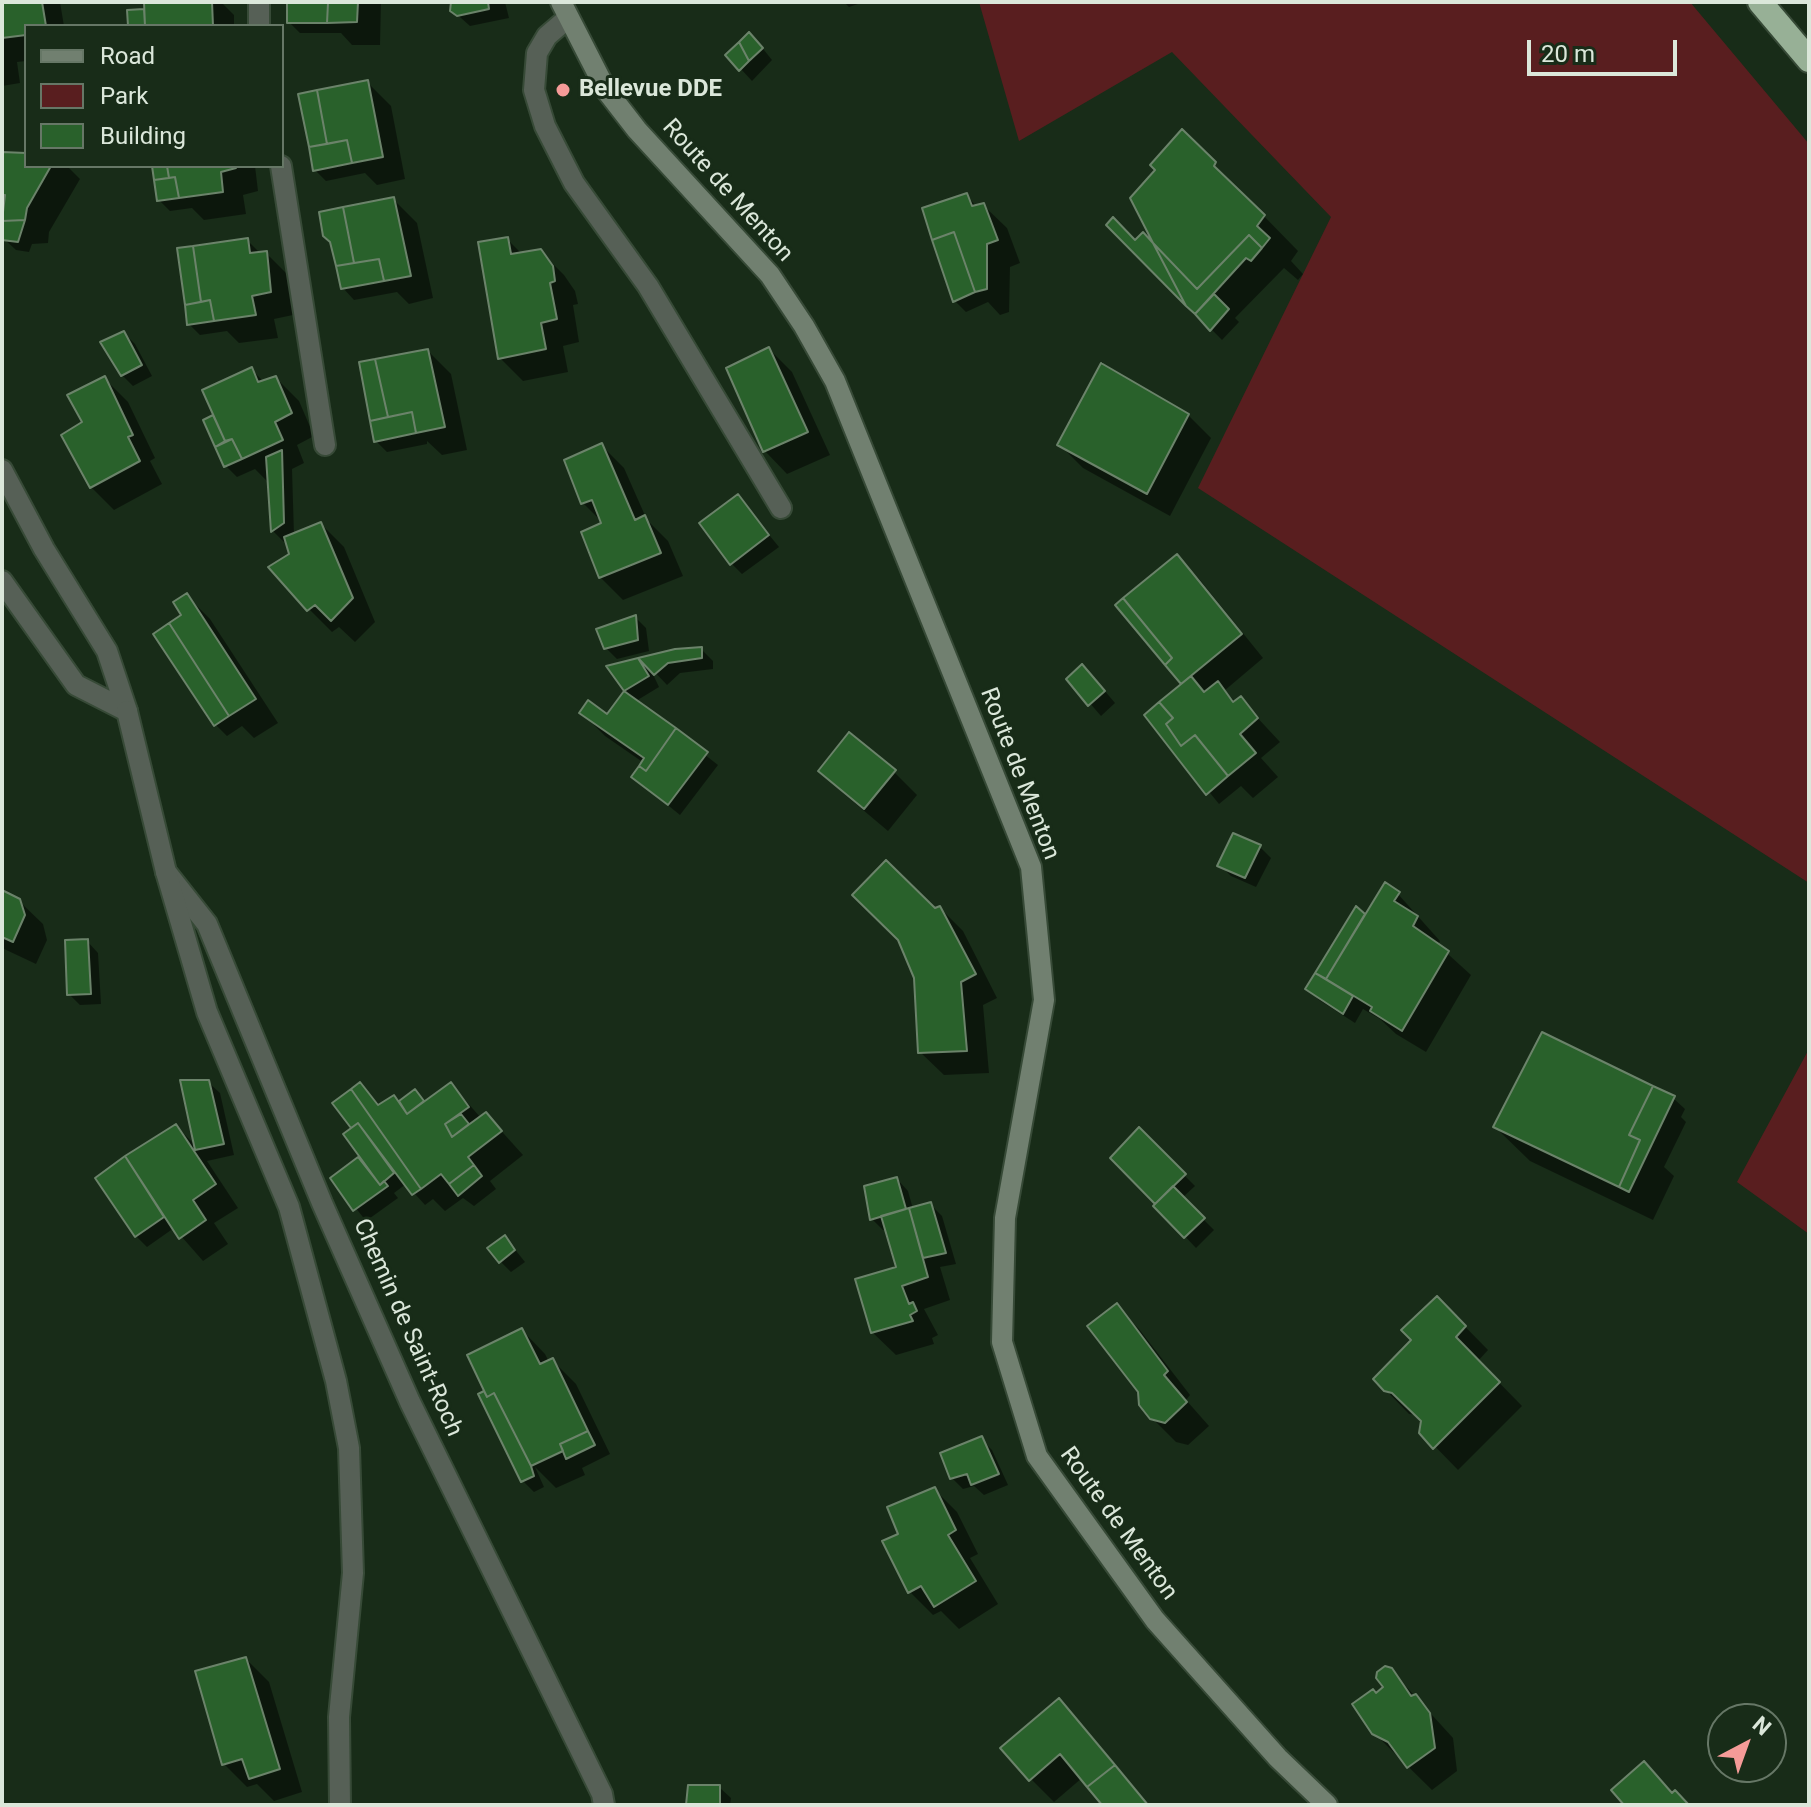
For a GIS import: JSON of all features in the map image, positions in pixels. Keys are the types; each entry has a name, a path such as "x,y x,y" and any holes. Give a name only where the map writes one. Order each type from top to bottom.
{"highway":[{"path":"1760,2 1809,60"}],"main road":[{"name":"Route de Menton","path":"564,10 606,90 637,130 770,275 835,381 1031,867 1044,1000 1005,1218 1002,1342 1037,1456 1155,1620 1278,1758 1327,1805"}],"street":[{"path":"259,2 259,24"},
{"path":"564,10 537,53 534,90 545,126 574,183 648,286 781,508"},
{"path":"281,168 325,445"},
{"path":"2,470 44,549 107,651 127,711 166,872 207,1012 289,1207 336,1381 349,1448 353,1573 339,1717 340,1805"},
{"path":"2,581 76,685 127,711"},
{"name":"Chemin de Saint-Roch","path":"166,872 207,924 322,1203 410,1402 602,1794 604,1805"}],"green space":[{"path":"979,2 1690,2 1809,144 1809,883 1198,488 1331,217 1172,52 1019,141"},
{"path":"1809,1049 1809,1234 1737,1182"}],"building":[{"path":"2,2 42,2 46,24 24,24 24,35 2,38"},
{"path":"144,2 212,2 213,24 145,24"},
{"path":"304,2 358,2 357,22 327,23 328,3"},
{"path":"451,2 488,2 489,9 457,16 450,11"},
{"path":"287,3 328,3 327,23 287,23"},
{"path":"144,9 145,24 128,24 127,10"},
{"path":"749,32 763,48 749,61 739,42"},
{"path":"739,42 749,61 739,71 725,55"},
{"path":"368,80 383,157 352,163 347,140 327,144 317,90"},
{"path":"317,90 327,144 309,147 298,94"},
{"path":"1182,129 1216,162 1214,166 1265,215 1257,226 1270,238 1262,248 1249,235 1197,289 1153,243 1130,198 1155,170 1150,165"},
{"path":"347,140 352,163 313,171 309,147"},
{"path":"2,152 24,153 24,168 50,168 27,208 25,220 2,221 5,195 2,195"},
{"path":"152,168 167,168 169,178 154,180"},
{"path":"167,168 236,168 221,172 223,192 179,198 175,177 169,178"},
{"path":"175,177 179,198 157,201 154,180"},
{"path":"967,193 972,206 984,203 998,240 987,244 987,289 975,292 954,232 932,240 922,208"},
{"path":"394,197 411,276 384,281 379,259 354,263 343,207"},
{"path":"343,207 354,263 336,266 330,242 323,236 319,212"},
{"path":"1113,217 1135,240 1143,232 1153,243 1186,306 1106,225"},
{"path":"25,220 18,242 2,240 2,221"},
{"path":"954,232 975,292 953,302 932,240"},
{"path":"1249,235 1262,248 1251,261 1246,258 1195,314 1186,306 1153,243 1197,289"},
{"path":"508,237 511,254 541,249 553,266 555,281 550,283 557,319 541,323 546,349 498,359 478,242"},
{"path":"248,238 250,253 267,251 271,292 252,296 256,315 214,321 210,300 201,302 193,246"},
{"path":"193,246 201,302 185,305 177,248"},
{"path":"379,259 384,281 341,289 336,266"},
{"path":"1214,294 1229,309 1210,331 1195,314"},
{"path":"210,300 214,321 187,325 185,305"},
{"path":"124,331 142,365 121,376 100,342"},
{"path":"769,347 808,432 763,452 726,368"},
{"path":"428,349 445,427 416,433 412,412 388,417 375,359"},
{"path":"375,359 388,417 370,421 359,362"},
{"path":"1101,363 1189,414 1147,494 1057,445"},
{"path":"252,367 258,382 276,376 292,413 275,422 283,440 242,459 232,439 225,441 202,390"},
{"path":"105,376 133,435 128,437 140,461 90,488 61,435 82,422 67,395"},
{"path":"412,412 416,433 374,442 370,421"},
{"path":"213,415 225,441 215,447 203,420"},
{"path":"232,439 242,459 224,467 215,447"},
{"path":"602,443 635,520 645,515 661,553 599,578 581,532 601,523 592,500 581,504 564,460"},
{"path":"282,450 284,523 271,532 266,457"},
{"path":"738,494 769,535 730,565 699,523"},
{"path":"321,522 353,598 331,621 315,605 307,611 268,567 289,554 284,537"},
{"path":"1177,554 1242,634 1181,684 1165,665 1172,658 1123,598"},
{"path":"187,593 256,699 229,716 169,623 181,615 173,602"},
{"path":"1123,598 1172,658 1165,665 1115,605"},
{"path":"636,615 638,640 604,649 596,629"},
{"path":"169,623 229,716 214,726 153,634"},
{"path":"702,647 702,658 668,663 654,675 638,658 675,649"},
{"path":"638,658 649,676 624,691 606,666"},
{"path":"1082,664 1105,691 1088,706 1066,679"},
{"path":"1191,676 1204,692 1218,681 1233,702 1241,696 1258,718 1240,734 1256,753 1228,776 1195,735 1181,746 1166,724 1173,718 1159,702"},
{"path":"624,691 676,728 646,771 639,766 644,758 579,713 588,700 607,714"},
{"path":"1159,702 1173,718 1166,724 1181,746 1195,735 1228,776 1206,795 1144,715"},
{"path":"676,728 708,752 668,805 631,777 639,766 646,771"},
{"path":"849,732 896,770 864,809 818,771"},
{"path":"1233,833 1261,845 1245,878 1217,866"},
{"path":"886,860 935,908 940,906 976,974 961,982 967,1051 918,1053 914,978 898,940 852,895"},
{"path":"1385,882 1400,892 1394,901 1418,916 1413,926 1449,951 1402,1031 1370,1011 1372,1007 1326,979"},
{"path":"2,890 20,899 25,915 13,942 2,937"},
{"path":"1356,906 1365,914 1326,979 1315,973"},
{"path":"88,939 91,994 67,995 65,940"},
{"path":"1315,973 1353,996 1343,1014 1305,989"},
{"path":"1542,1032 1653,1086 1629,1135 1640,1140 1619,1187 1493,1127"},
{"path":"180,1080 209,1080 224,1144 195,1150"},
{"path":"360,1082 378,1105 394,1095 407,1114 451,1082 469,1107 445,1124 452,1137 486,1112 502,1131 468,1157 474,1165 449,1184 441,1174 421,1189 351,1089"},
{"path":"1653,1086 1675,1096 1629,1192 1619,1187 1640,1140 1629,1135"},
{"path":"351,1089 421,1189 412,1195 358,1123 351,1128 332,1103"},
{"path":"415,1089 424,1101 407,1114 399,1101"},
{"path":"461,1114 469,1124 452,1137 445,1124"},
{"path":"358,1123 394,1173 380,1185 343,1134"},
{"path":"176,1124 216,1184 193,1200 206,1220 179,1239 125,1156"},
{"path":"1139,1127 1186,1174 1155,1204 1110,1158"},
{"path":"125,1156 164,1217 135,1237 95,1178"},
{"path":"358,1157 380,1185 384,1181 388,1186 353,1211 330,1178"},
{"path":"474,1165 482,1176 458,1196 449,1184"},
{"path":"897,1177 906,1209 870,1220 864,1186"},
{"path":"1173,1186 1205,1218 1184,1238 1153,1206"},
{"path":"931,1202 946,1253 923,1258 909,1208"},
{"path":"909,1208 928,1277 902,1286 909,1304 913,1302 917,1311 910,1315 913,1321 871,1333 855,1279 896,1267 881,1216"},
{"path":"505,1235 515,1250 499,1263 487,1248"},
{"path":"1437,1296 1466,1326 1456,1337 1500,1382 1433,1449 1419,1433 1421,1421 1373,1379 1411,1340 1401,1330"},
{"path":"1117,1303 1168,1371 1164,1375 1187,1402 1165,1423 1150,1419 1139,1405 1138,1392 1087,1326"},
{"path":"522,1328 540,1364 553,1358 588,1431 560,1444 563,1451 531,1466 494,1393 487,1397 467,1355"},
{"path":"484,1391 487,1397 494,1393 534,1476 521,1482 478,1394"},
{"path":"588,1431 595,1445 566,1459 560,1444"},
{"path":"982,1436 999,1474 971,1485 967,1474 950,1479 940,1453"},
{"path":"935,1487 956,1530 948,1535 976,1581 934,1607 921,1586 908,1593 882,1541 898,1534 887,1507"},
{"path":"246,1657 280,1769 249,1779 242,1759 222,1765 195,1671"},
{"path":"1385,1666 1392,1668 1411,1696 1416,1694 1430,1713 1435,1748 1407,1768 1388,1742 1372,1734 1352,1704 1373,1689 1376,1693 1383,1687 1376,1678 1377,1672"},
{"path":"1059,1698 1115,1765 1087,1787 1060,1754 1029,1781 1000,1748"},
{"path":"1644,1761 1672,1793 1675,1790 1689,1805 1624,1805 1611,1790"},
{"path":"1115,1765 1148,1805 1102,1805 1087,1787"},
{"path":"688,1785 720,1785 720,1805 686,1805"}],"place":[{"name":"Bellevue DDE","path":"563,90"}]}
